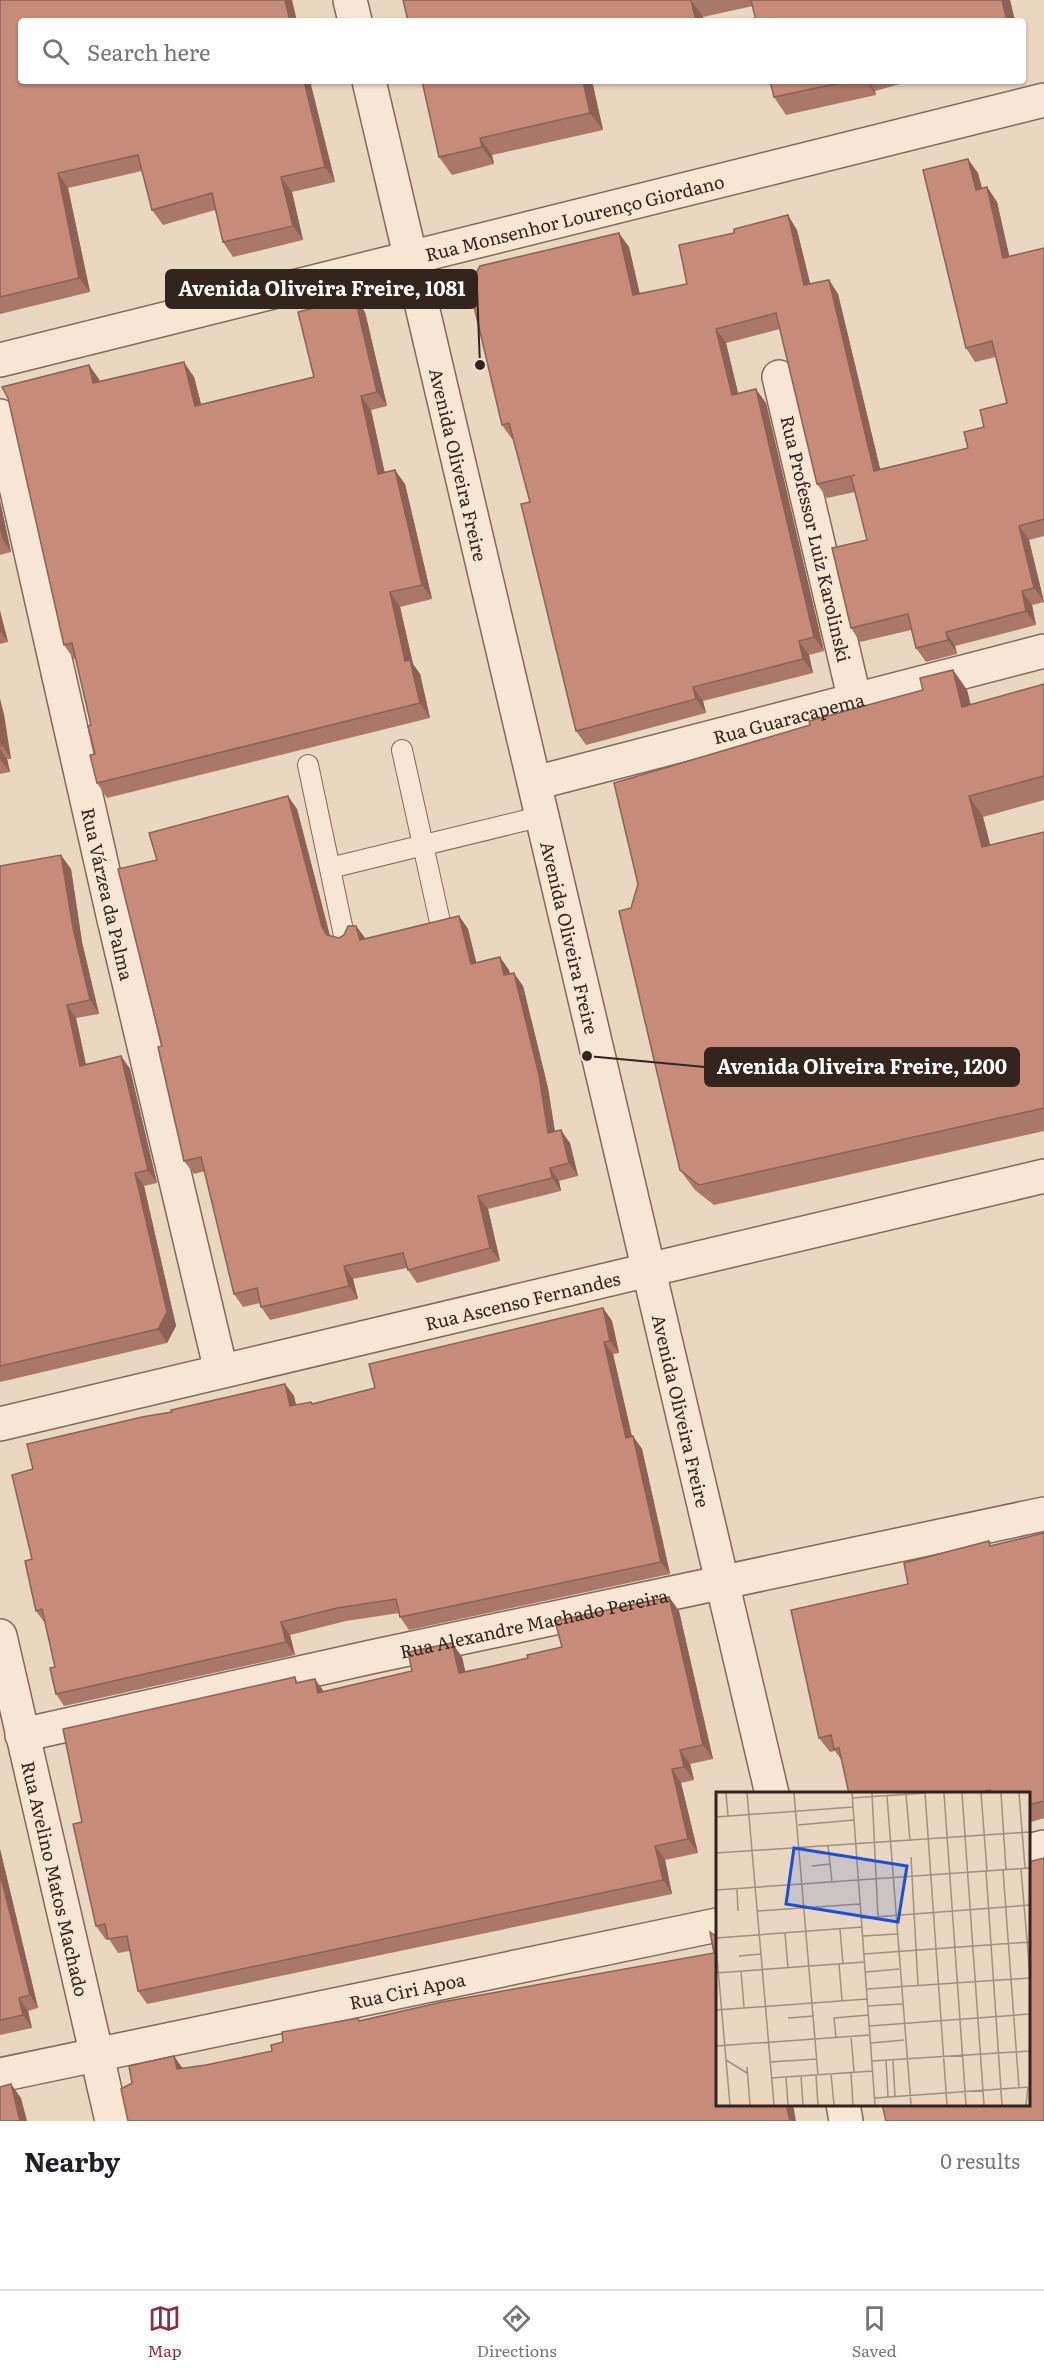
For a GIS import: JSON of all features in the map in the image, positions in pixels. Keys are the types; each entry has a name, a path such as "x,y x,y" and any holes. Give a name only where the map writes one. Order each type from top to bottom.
{"street":[{"path":"351,0 354,18"},
{"name":"Avenida Oliveira Freire","path":"370,84 772,1792"},
{"name":"Rua Monsenhor Lourenço Giordano","path":"0,360 1044,100"},
{"name":"Rua Professor Luiz Karolinski","path":"779,377 855,701"},
{"name":"Rua Várzea da Palma","path":"0,416 110,903 221,1371"},
{"name":"Rua Guaracapema","path":"535,783 1044,651"},
{"name":"Rua Ascenso Fernandes","path":"0,1424 1044,1176"},
{"name":"Rua Alexandre Machado Pereira","path":"22,1736 371,1657 1044,1514"},
{"name":"Rua Avelino Matos Machado","path":"0,1636 112,2121"},
{"path":"1029,1851 1044,1847"},
{"name":"Rua Ciri Apoa","path":"0,2075 716,1924"},
{"path":"843,2106 846,2121"}],"lane":[{"path":"402,750 441,922"},
{"path":"308,765 345,940"},
{"path":"330,868 543,816"}],"building":[{"path":"0,0 285,0 289,18 18,18 18,84 305,84 325,167 281,177 293,226 223,242 212,193 152,210 138,155 58,173 79,278 0,297"},
{"path":"403,0 691,0 695,18 407,18"},
{"path":"751,0 1002,0 1006,18 755,18"},
{"path":"423,84 584,84 590,113 480,138 482,147 439,157"},
{"path":"771,84 835,84 774,97"},
{"path":"968,159 976,190 987,187 1003,258 1044,248 1044,519 1019,526 1034,588 1022,591 1026,611 946,632 948,640 916,648 908,614 851,628 832,548 867,540 851,476 855,475 817,484 776,313 716,329 732,395 756,389 814,637 799,641 803,659 693,687 696,699 576,731 521,504 530,502 509,423 502,425 469,285 480,266 619,233 633,295 687,284 679,245 734,233 734,229 788,215 804,285 829,280 874,471 968,448 964,432 984,427 980,410 1007,403 992,341 966,348 923,170"},
{"path":"355,298 377,392 361,396 378,474 395,470 422,585 390,592 405,661 410,660 420,703 97,783 90,755 95,754 88,726 91,725 72,643 64,645 8,398 2,387 89,365 93,383 184,362 195,406 314,377 298,312"},
{"path":"953,670 962,707 1044,684 1044,776 969,796 982,847 1044,832 1044,1108 699,1185 680,1170 619,911 631,908 638,884 614,783 810,725 809,721 923,690 920,678"},
{"path":"288,796 322,927 327,935 339,938 344,935 348,926 356,926 360,940 459,916 471,964 500,957 504,975 514,973 539,1075 548,1133 561,1130 569,1163 550,1168 552,1178 478,1196 490,1248 408,1270 403,1253 344,1266 349,1286 261,1307 257,1288 234,1294 201,1157 184,1161 158,1047 162,1046 118,869 157,860 149,833"},
{"path":"61,855 73,928 90,1000 67,1005 80,1066 121,1056 148,1170 135,1173 167,1312 158,1329 0,1366 0,866"},
{"path":"603,1308 610,1341 604,1342 626,1438 633,1436 661,1562 400,1617 396,1599 337,1608 281,1622 286,1642 56,1694 50,1668 55,1667 42,1609 36,1611 25,1561 32,1559 12,1475 33,1469 27,1444 285,1384 290,1406 311,1402 312,1404 375,1388 369,1364"},
{"path":"1044,1533 1044,1801 1029,1805 1029,1792 990,1792 990,1790 982,1792 849,1792 839,1748 834,1749 831,1735 819,1738 791,1610 908,1584 904,1563 989,1541 990,1546"},
{"path":"669,1597 703,1745 680,1750 684,1767 672,1769 688,1839 655,1846 663,1880 138,1991 127,1936 108,1939 105,1924 96,1926 73,1824 82,1822 63,1729 295,1677 296,1683 315,1679 318,1693 412,1671 408,1652 452,1643 459,1673 493,1666 562,1647 555,1621"},
{"path":"1044,1858 1044,2121 886,2121 882,2106 1029,2106 1029,1862"},
{"path":"0,1873 30,1995 19,1998 23,2015 0,2020"},
{"path":"710,1932 716,1936 716,2106 786,2106 790,2121 128,2121 121,2089 132,2083 129,2066 174,2056 177,2069 206,2065 272,2051 271,2045 283,2042 282,2032 358,2018 359,2021 442,2002 714,1953"},
{"path":"11,2084 20,2121 0,2121 0,2087"}],"place":[{"name":"Avenida Oliveira Freire, 1081","path":"480,365"},
{"name":"Avenida Oliveira Freire, 1200","path":"587,1056"}]}
